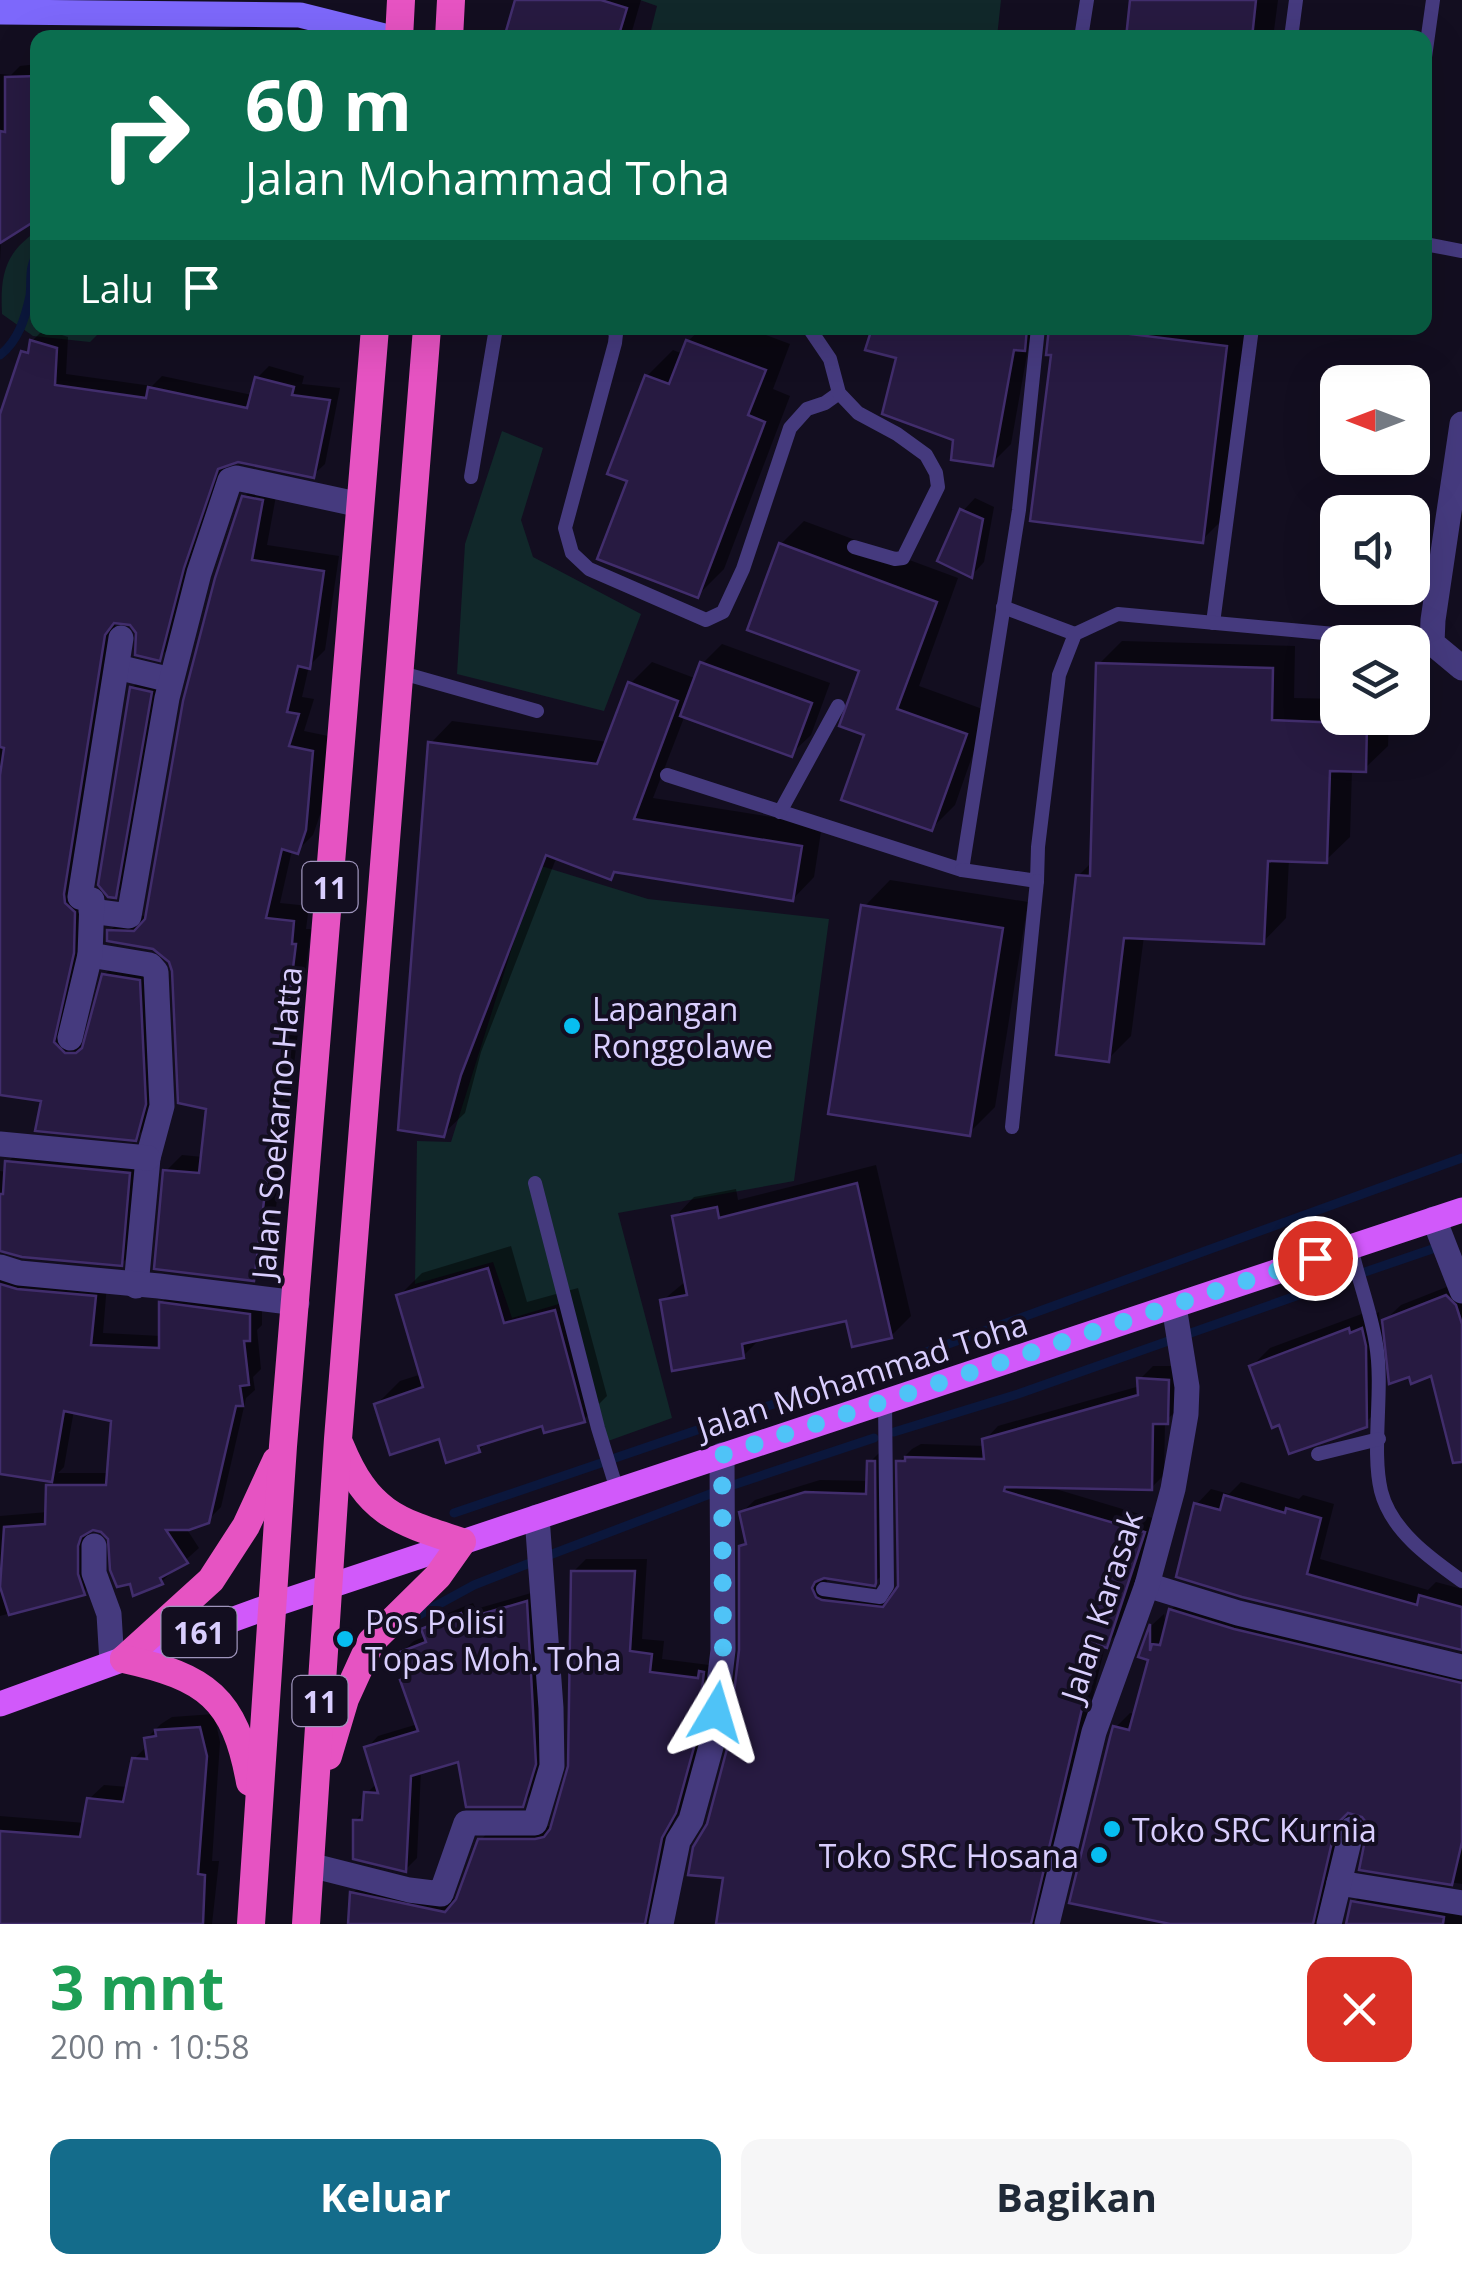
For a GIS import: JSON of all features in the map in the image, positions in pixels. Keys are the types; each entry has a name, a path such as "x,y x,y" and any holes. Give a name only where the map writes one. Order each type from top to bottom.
{"highway":[{"path":"396,30 402,0"},
{"path":"449,30 451,0"},
{"name":"Jalan Soekarno-Hatta","path":"251,1924 283,1446 375,335"},
{"name":"11","path":"306,1924 338,1439 427,335"},
{"path":"312,1816 345,1699 364,1656 383,1628 438,1576 462,1542 410,1525 375,1504 352,1472 338,1439"},
{"path":"118,1661 218,1570 246,1526 283,1446"},
{"path":"118,1661 182,1676 206,1690 228,1711 245,1752 258,1822"}],"main road":[{"path":"0,12 300,15 361,30"},
{"name":"Jalan Mohammad Toha","path":"0,1704 274,1605 1462,1210"}],"street":[{"path":"1462,424 1432,643 1462,668"},
{"path":"90,911 129,916 147,819 144,818 149,786 171,680 199,572 230,480 236,478 361,505"},
{"path":"70,1038 90,956 92,900 80,897 121,638"},
{"path":"116,668 171,680"},
{"path":"90,956 150,964 156,972 162,1106 148,1158 136,1286"},
{"path":"0,1144 148,1158"},
{"path":"1434,1219 1462,1290"},
{"path":"0,1267 19,1273 297,1303"},
{"name":"Jalan Karasak","path":"1047,1924 1094,1732 1147,1585 1174,1489 1187,1387 1174,1306"},
{"path":"661,1924 678,1842 691,1820 712,1744 723,1650 722,1455"},
{"path":"310,1866 441,1894 466,1823 535,1823 552,1766 537,1517"},
{"path":"94,1546 94,1574 110,1614 118,1661"},
{"path":"1147,1585 1238,1613 1462,1668"},
{"path":"1329,1924 1352,1829"},
{"path":"1340,1883 1462,1903"}],"lane":[{"path":"1082,30 1086,0"},
{"path":"1292,30 1296,0"},
{"path":"1429,30 1433,0"},
{"path":"1432,245 1462,250"},
{"path":"471,477 495,335"},
{"path":"616,335 565,528 572,553 589,570 706,620 723,612 743,570 790,428 807,409 839,393"},
{"path":"815,335 830,359 839,393 858,413 926,455 936,473 938,487 903,558 854,547"},
{"path":"962,870 1019,510 1037,335"},
{"path":"1213,622 1251,335"},
{"path":"1003,607 1075,634"},
{"path":"1012,1128 1038,847 1059,675 1075,634 1118,614 1432,643"},
{"path":"402,672 538,711"},
{"path":"780,812 838,706"},
{"path":"667,775 962,870 1037,881"},
{"path":"536,1183 617,1490"},
{"path":"1351,1247 1376,1341 1381,1492 1405,1534 1422,1553 1462,1581"},
{"path":"822,1589 880,1598 887,1586 885,1402"},
{"path":"1318,1454 1379,1439"}],"green space":[{"path":"640,0 1001,0 998,30 651,30 657,6"},
{"path":"30,236 30,334 2,314 7,266"},
{"path":"32,335 97,335 90,342"},
{"path":"502,431 543,448 521,520 533,557 641,614 604,711 457,674 465,544"},
{"path":"538,865 648,899 829,919 794,1181 618,1213 672,1418 597,1445 559,1304 512,1318 493,1262 415,1284 417,1141 451,1142"}],"building":[{"path":"515,0 601,0 627,8 620,30 506,30"},
{"path":"1130,0 1256,0 1253,30 1127,30"},
{"path":"30,76 30,224 0,243 0,131 5,132 5,77"},
{"path":"870,335 1026,335 1025,351 1014,350 993,466 951,460 953,440 882,414 896,358 865,350"},
{"path":"1048,335 1138,335 1227,346 1203,543 1030,521 1051,355 1046,355"},
{"path":"30,340 57,348 55,385 146,398 148,387 247,408 255,377 294,387 292,395 330,400 314,478 238,462 218,469 184,568 160,661 135,655 136,633 130,625 114,623 105,635 64,894 65,903 75,912 74,953 54,1042 65,1053 76,1053 82,1048 102,974 140,980 146,1104 136,1141 35,1131 41,1101 0,1095 0,775 4,748 0,747 0,414 21,351 28,353"},
{"path":"686,340 766,370 748,415 765,422 698,598 597,559 627,481 607,474 645,375 669,384"},
{"path":"242,496 263,500 252,560 324,571 310,669 298,666 287,712 299,714 289,746 313,751 306,830 298,854 282,849 266,918 294,921 292,944 296,944 254,1281 154,1269 163,1170 199,1173 206,1109 178,1103 169,962 153,949 107,941 107,930 134,931 145,919 183,701 215,578"},
{"path":"960,509 983,519 972,578 937,561"},
{"path":"779,543 937,602 897,709 967,734 932,831 841,800 864,735 839,726 859,671 747,630"},
{"path":"700,662 812,703 792,757 680,716"},
{"path":"1096,663 1273,668 1272,720 1320,722 1320,735 1367,735 1366,772 1330,771 1327,863 1268,861 1264,944 1124,938 1109,1062 1056,1055 1076,875 1090,876"},
{"path":"628,682 678,701 634,819 802,846 793,901 614,872 611,880 546,855 461,1075 444,1137 398,1130 428,742 597,764"},
{"path":"130,687 152,692 116,898 108,897 98,885"},
{"path":"861,905 1003,928 970,1136 828,1114"},
{"path":"5,1161 130,1173 122,1266 22,1257 0,1251 0,1194"},
{"path":"857,1183 892,1338 852,1347 846,1321 742,1344 744,1358 672,1371 660,1300 687,1295 672,1216 717,1207 719,1218"},
{"path":"488,1268 504,1323 555,1310 585,1422 544,1433 542,1426 478,1446 480,1452 446,1463 439,1439 390,1455 374,1404 423,1387 396,1295"},
{"path":"0,1284 96,1296 91,1345 159,1348 159,1302 250,1314 250,1341 244,1341 249,1385 240,1386 243,1406 236,1406 209,1523 189,1530 166,1530 188,1563 160,1578 163,1584 133,1596 130,1584 117,1587 110,1570 108,1539 93,1530 81,1537 78,1546 78,1574 85,1595 9,1615 0,1587 4,1527 45,1524 46,1485 106,1485 111,1421 64,1411 52,1482 0,1474"},
{"path":"1446,1295 1456,1305 1462,1324 1462,1462 1453,1463 1431,1376 1411,1384 1409,1377 1389,1384 1382,1320"},
{"path":"1349,1328 1350,1333 1362,1328 1366,1346 1367,1427 1289,1454 1279,1425 1272,1428 1249,1366"},
{"path":"1137,1378 1169,1380 1168,1424 1153,1424 1152,1490 1005,1487 1004,1491 1145,1532 1107,1648 1097,1645 1031,1924 716,1924 723,1878 688,1875 693,1847 707,1824 728,1745 739,1650 739,1546 746,1544 739,1512 805,1492 866,1494 867,1461 875,1461 875,1586 824,1578 812,1588 822,1600 883,1607 898,1586 896,1461 905,1461 905,1457 984,1459 982,1439 1138,1395"},
{"path":"1224,1495 1285,1513 1286,1508 1321,1518 1307,1574 1417,1605 1419,1595 1462,1607 1462,1650 1242,1597 1176,1577 1194,1503 1220,1510"},
{"path":"571,1571 635,1571 630,1651 652,1654 650,1672 698,1678 699,1671 704,1672 696,1740 676,1813 662,1838 645,1924 348,1924 350,1892 445,1912 456,1899 478,1839 535,1839 544,1837 550,1829 568,1766"},
{"path":"527,1601 536,1764 523,1807 466,1807 458,1762 411,1776 406,1872 353,1859 353,1820 362,1820 364,1792 378,1793 364,1747 418,1731 400,1680 408,1677 400,1652 426,1642 421,1629 461,1613 464,1619"},
{"path":"1169,1609 1234,1629 1462,1683 1462,1842 1452,1885 1359,1870 1368,1825 1362,1817 1348,1813 1336,1825 1313,1924 1170,1924 1069,1903 1113,1726 1129,1730 1148,1660 1138,1657 1150,1624 1150,1651 1152,1644 1160,1645"},
{"path":"200,1727 207,1756 198,1874 205,1875 203,1924 0,1924 0,1831 80,1837 87,1798 123,1802 132,1758 147,1759 144,1738 156,1736 155,1730"},
{"path":"1351,1901 1444,1917 1443,1924 1346,1924"}],"waterway":[{"path":"0,355 16,336 30,296"},
{"path":"615,1458 929,1351 1462,1158"},
{"path":"1362,1273 1441,1246"},
{"path":"1185,1335 1350,1277"},
{"path":"894,1432 1018,1394 1174,1339"},
{"path":"730,1486 874,1438"},
{"path":"454,1513 604,1462"},
{"path":"547,1556 718,1491"},
{"path":"408,1621 474,1585 535,1561"}],"place":[{"name":"Lapangan Ronggolawe","path":"572,1026"},
{"name":"Pos Polisi Topas Moh. Toha","path":"345,1639"},
{"name":"Toko SRC Kurnia","path":"1112,1829"},
{"name":"Toko SRC Hosana","path":"1099,1855"}],"route":[{"path":"716,1712 723,1650 722,1455 1315,1258"}]}
